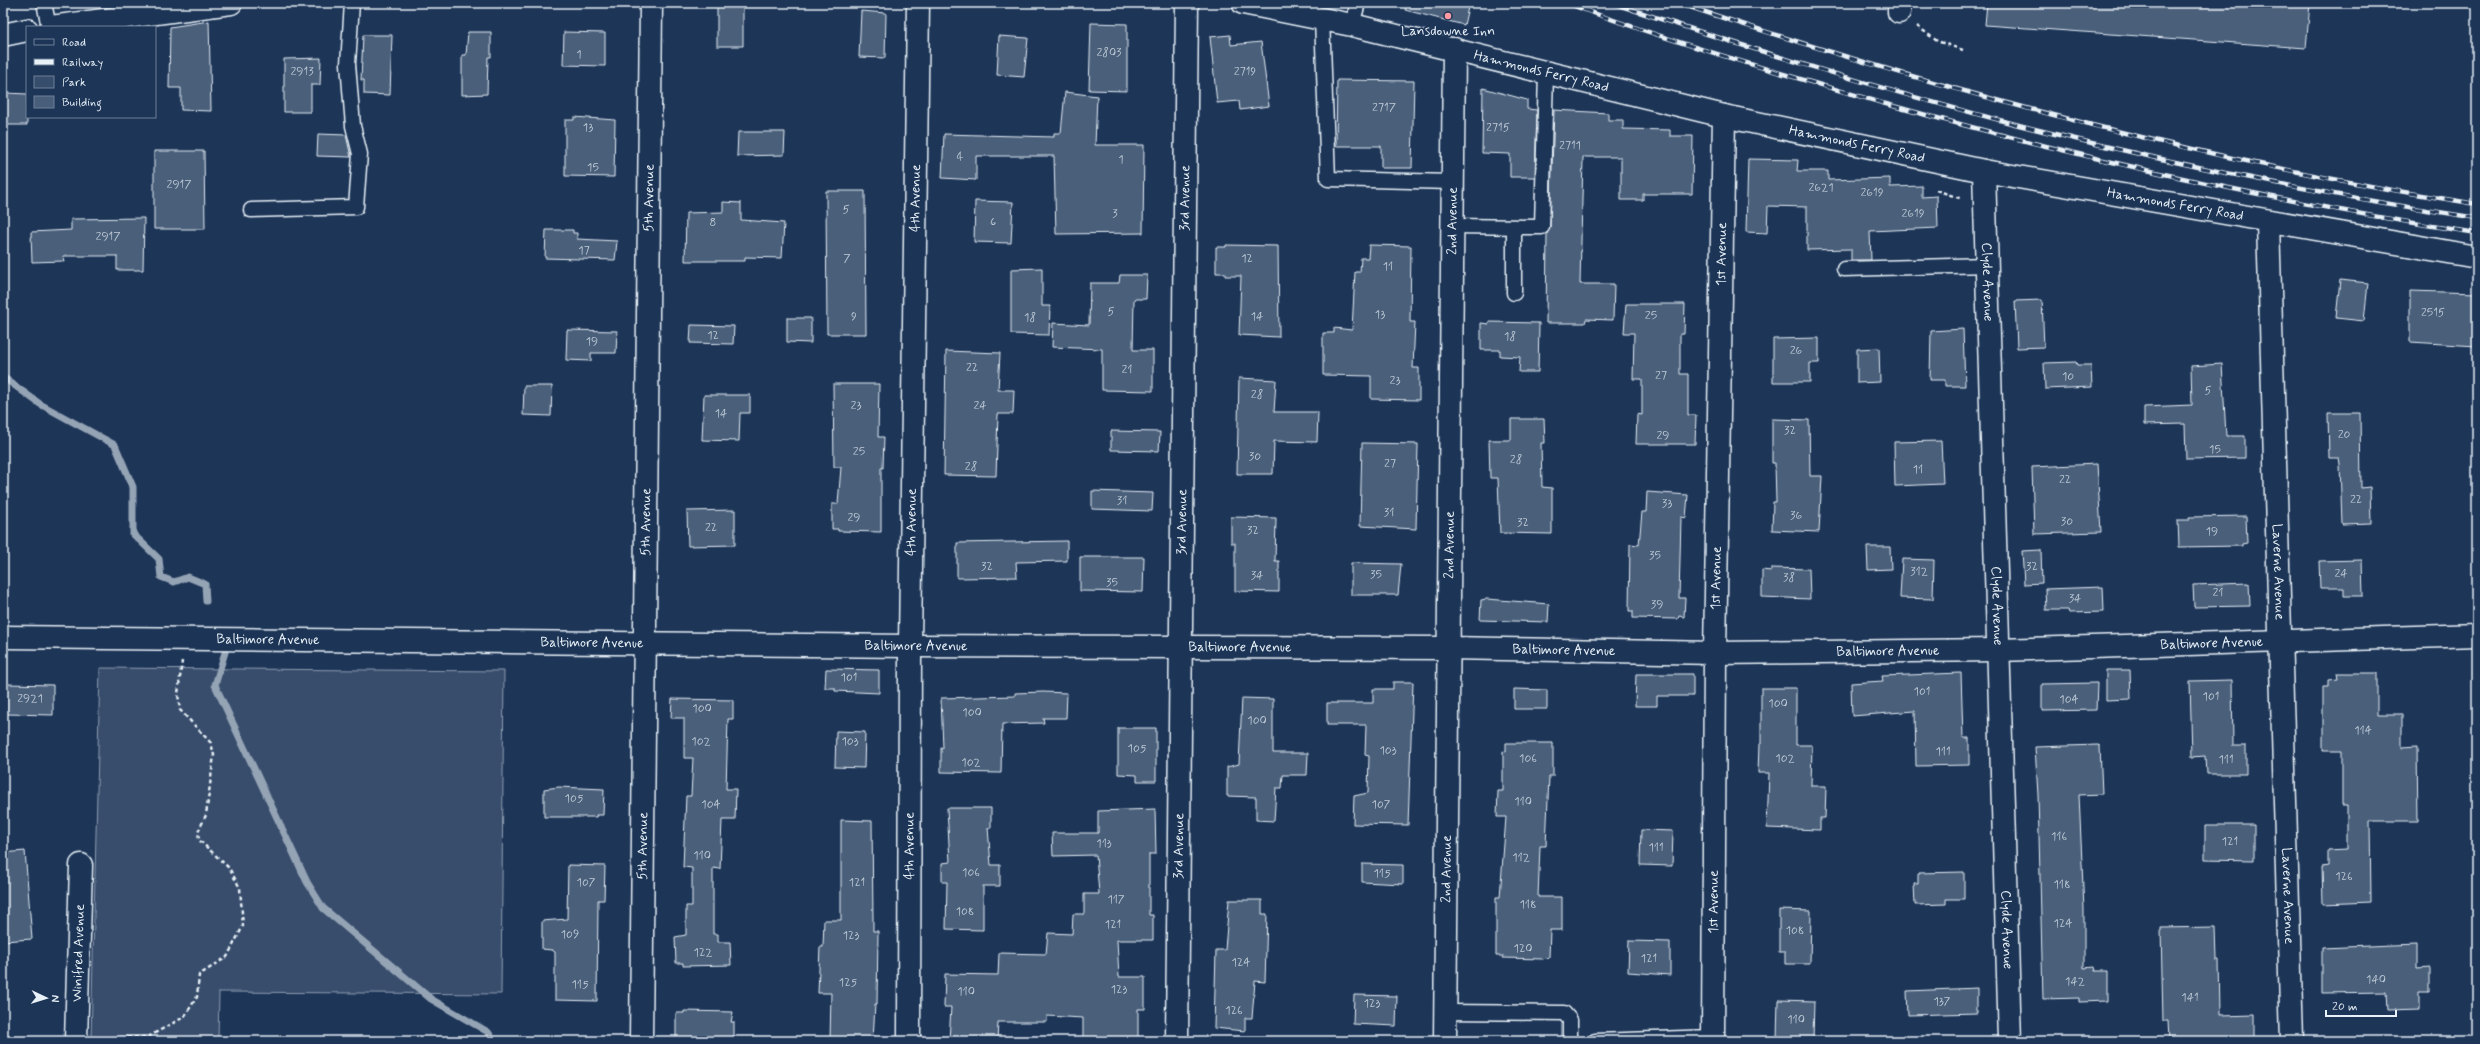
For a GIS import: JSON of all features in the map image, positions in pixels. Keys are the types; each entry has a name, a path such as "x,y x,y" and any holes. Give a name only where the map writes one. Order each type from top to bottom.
{"street":[{"path":"58,26 231,3"},
{"name":"5th Avenue","path":"641,1041 651,3"},
{"name":"4th Avenue","path":"908,1041 910,646 918,3"},
{"name":"3rd Avenue","path":"1177,1041 1179,648 1187,3"},
{"name":"Hammonds Ferry Road","path":"1243,3 1352,25 1724,116 1984,171 2268,222 2477,257"},
{"path":"3,35 26,30"},
{"name":"2nd Avenue","path":"1445,1041 1447,648 1454,49"},
{"name":"1st Avenue","path":"1713,1039 1715,653 1724,116"},
{"name":"Clyde Avenue","path":"1984,171 2010,1041"},
{"name":"Laverne Avenue","path":"2268,222 2292,1041"},
{"name":"Baltimore Avenue","path":"3,637 646,642 910,646 1447,648 1715,653 1999,650 2477,636"},
{"name":"Winifred Avenue","path":"76,1040 81,865"}],"lane":[{"path":"44,3 50,26"},
{"path":"251,210 356,207 360,154 353,126 348,64 352,3"},
{"path":"1352,25 1358,3"},
{"path":"1322,18 1328,180 1452,182"},
{"path":"1452,226 1542,227 1546,72"},
{"path":"1514,227 1514,293"},
{"path":"1844,269 1987,265"},
{"path":"1445,1012 1564,1013 1570,1020 1570,1041"},
{"path":"1595,1041 1713,1039"}],"path":[{"path":"1937,41 1962,50"},
{"path":"1936,190 1957,198"},
{"path":"76,1040 148,1037 184,1017 198,997 199,975 227,957 243,926 240,888 229,868 200,840 198,832 206,815 214,755 211,743 180,710 178,694 184,639"}],"green space":[{"path":"100,668 504,671 501,994 219,992 218,1041 91,1041"}],"building":[{"path":"717,3 743,3 743,46 717,46"},
{"name":"Lansdowne Inn","path":"1406,3 1469,3 1464,25 1405,10"},
{"path":"1987,3 2310,3 2306,48 1985,25"},
{"path":"861,11 886,13 885,58 859,57"},
{"path":"209,21 211,111 181,110 181,88 169,88 170,27"},
{"path":"1091,23 1127,24 1127,91 1089,90"},
{"path":"468,32 491,32 491,57 488,57 487,94 462,95 462,55 466,55"},
{"path":"564,32 605,33 605,66 563,65"},
{"path":"363,35 392,35 390,95 364,94 364,80 361,80"},
{"path":"1230,35 1231,45 1261,42 1269,106 1240,110 1239,101 1217,103 1210,37"},
{"path":"999,36 1028,38 1024,77 997,75"},
{"path":"321,58 320,85 311,85 311,112 284,112 284,59"},
{"path":"1337,80 1414,81 1412,168 1381,168 1381,146 1336,146"},
{"path":"1483,88 1527,100 1527,109 1537,110 1535,177 1510,177 1510,154 1482,153"},
{"path":"1065,92 1097,96 1095,145 1144,145 1143,233 1056,234 1054,156 976,156 976,180 942,178 944,134 1054,137 1054,133 1061,133"},
{"path":"6,93 26,94 27,125 6,125"},
{"path":"1554,110 1608,113 1608,120 1623,120 1623,129 1670,130 1670,136 1693,136 1692,194 1643,194 1643,200 1621,200 1621,157 1583,157 1580,284 1614,284 1613,320 1586,319 1585,323 1546,323 1547,234 1550,227"},
{"path":"574,117 615,120 614,177 565,176 565,120 574,120"},
{"path":"738,132 785,132 784,155 737,156"},
{"path":"318,134 346,135 351,157 317,156"},
{"path":"154,151 204,151 205,229 154,229"},
{"path":"1748,159 1798,160 1797,171 1828,171 1828,180 1890,178 1890,187 1922,186 1922,197 1937,196 1938,228 1870,231 1871,260 1851,260 1851,249 1807,250 1807,207 1768,206 1767,233 1746,232"},
{"path":"826,191 865,191 866,334 827,334"},
{"path":"975,201 1013,202 1011,243 974,242"},
{"path":"723,202 741,203 741,220 784,223 782,258 745,257 745,261 685,261 686,213 723,212"},
{"path":"144,218 143,270 117,270 117,256 63,256 64,261 32,262 31,232 71,230 71,219"},
{"path":"546,230 573,230 573,233 577,233 577,239 617,241 615,260 545,258"},
{"path":"1226,245 1278,246 1279,337 1239,335 1241,276 1225,276 1225,273 1216,273 1216,247 1226,247"},
{"path":"1369,245 1411,246 1410,322 1415,322 1413,368 1419,368 1419,400 1371,399 1371,376 1323,375 1323,333 1334,333 1334,328 1352,330 1355,272 1360,272 1361,258 1368,258"},
{"path":"1042,268 1042,306 1050,306 1049,335 1011,334 1011,269"},
{"path":"1120,275 1147,275 1146,299 1134,299 1133,350 1153,350 1153,391 1102,390 1102,349 1052,347 1053,323 1089,325 1090,283 1119,283"},
{"path":"2340,280 2368,283 2364,321 2336,318"},
{"path":"2410,291 2477,293 2477,346 2410,342"},
{"path":"2042,300 2044,347 2017,348 2015,301"},
{"path":"1626,304 1685,304 1684,334 1680,334 1680,374 1688,374 1688,415 1696,415 1695,444 1636,444 1637,414 1642,415 1642,379 1633,379 1634,333 1624,333"},
{"path":"787,318 811,318 811,343 787,342"},
{"path":"1489,322 1539,323 1538,372 1519,372 1520,357 1500,356 1500,350 1481,350 1481,323 1489,324"},
{"path":"691,325 734,326 733,344 690,343"},
{"path":"1963,329 1965,386 1945,386 1945,380 1930,380 1931,331"},
{"path":"567,330 617,331 616,353 591,353 591,361 566,360"},
{"path":"1819,338 1819,363 1810,363 1810,382 1773,382 1773,339"},
{"path":"1879,348 1880,382 1857,383 1857,349"},
{"path":"946,351 1000,353 998,390 1014,390 1013,414 998,414 996,476 944,475"},
{"path":"2076,362 2077,365 2091,365 2092,387 2045,389 2044,363"},
{"path":"2222,364 2226,436 2245,436 2245,458 2186,459 2185,424 2144,425 2144,407 2192,405 2191,366"},
{"path":"1239,378 1276,380 1274,412 1318,412 1317,442 1274,441 1273,474 1237,474"},
{"path":"833,384 879,384 878,437 884,437 883,468 881,468 881,532 838,531 838,529 832,529 832,504 838,504 841,467 834,467"},
{"path":"524,386 552,386 551,416 523,415"},
{"path":"704,395 750,395 750,413 740,413 739,441 702,440"},
{"path":"2328,413 2360,413 2361,488 2370,487 2371,523 2342,524 2340,464 2339,458 2329,458"},
{"path":"1511,419 1544,419 1545,443 1541,443 1542,487 1552,488 1552,534 1500,533 1498,478 1490,478 1489,440 1511,440"},
{"path":"1772,419 1809,420 1810,476 1822,476 1819,532 1772,530 1773,502 1776,502 1775,463 1772,463"},
{"path":"1111,431 1160,432 1159,451 1111,450"},
{"path":"1941,441 1943,484 1895,486 1894,442"},
{"path":"1362,443 1418,444 1416,529 1360,526"},
{"path":"2097,464 2101,532 2034,534 2032,467"},
{"path":"1092,491 1153,493 1152,511 1092,509"},
{"path":"1647,492 1688,495 1686,518 1681,517 1679,598 1685,598 1684,617 1679,616 1678,619 1633,618 1633,611 1629,611 1630,544 1639,545 1642,512 1646,512"},
{"path":"735,510 735,545 688,546 687,511"},
{"path":"2246,516 2247,543 2242,544 2242,546 2179,547 2178,520 2189,520 2189,517"},
{"path":"1231,517 1276,518 1275,561 1279,561 1279,592 1235,591 1235,543 1231,543"},
{"path":"1067,541 1067,561 1016,562 1017,577 957,578 957,543"},
{"path":"1867,547 1890,547 1891,569 1868,570"},
{"path":"2041,550 2042,583 2024,584 2022,551"},
{"path":"1080,557 1144,557 1143,592 1080,591"},
{"path":"1902,559 1934,560 1933,599 1900,598"},
{"path":"2362,560 2363,596 2344,596 2344,588 2320,588 2319,561"},
{"path":"1351,563 1401,564 1398,595 1351,595"},
{"path":"1771,568 1809,569 1810,599 1762,597 1762,570 1771,571"},
{"path":"2249,583 2250,606 2194,607 2193,585"},
{"path":"2103,587 2104,612 2069,613 2068,610 2046,610 2045,589"},
{"path":"1487,599 1549,604 1548,622 1480,620 1481,600"},
{"path":"826,669 879,670 879,693 835,691 835,688 825,688"},
{"path":"2106,670 2130,670 2131,699 2106,700"},
{"path":"1961,673 1963,738 1969,738 1969,765 1916,766 1915,711 1852,716 1851,683 1883,681 1882,676"},
{"path":"2337,673 2377,673 2377,714 2402,714 2402,748 2417,747 2418,821 2370,821 2371,902 2323,904 2322,867 2328,866 2328,850 2347,849 2347,806 2342,806 2342,751 2323,751 2323,687 2329,687 2329,680 2338,679"},
{"path":"1636,674 1693,674 1693,696 1657,696 1657,706 1635,706"},
{"path":"2232,680 2233,746 2246,746 2246,774 2206,774 2205,756 2192,757 2190,681"},
{"path":"1393,682 1413,682 1408,825 1353,824 1354,796 1368,793 1369,756 1365,755 1366,725 1327,725 1327,703 1373,703 1373,689 1393,689"},
{"path":"2097,683 2096,710 2042,711 2042,684"},
{"path":"6,684 53,685 53,715 6,714"},
{"path":"1761,688 1796,688 1796,745 1812,745 1811,786 1826,786 1825,818 1820,818 1820,830 1767,828 1769,773 1758,773 1759,744 1761,744"},
{"path":"1514,689 1547,690 1547,709 1514,709"},
{"path":"1015,693 1067,693 1066,718 1043,718 1044,723 1002,724 1001,773 941,772 941,748 943,748 941,698 1015,696"},
{"path":"1242,698 1273,699 1273,753 1308,753 1307,775 1283,775 1282,788 1276,788 1274,821 1256,820 1256,797 1227,796 1227,767 1239,764"},
{"path":"672,699 733,700 733,719 728,719 726,789 736,789 735,820 722,820 720,869 713,868 713,934 718,934 718,942 730,942 731,965 683,966 683,963 676,963 675,937 686,935 686,906 692,906 692,868 683,867 686,796 691,796 693,758 684,758 684,718 671,718"},
{"path":"1118,728 1156,728 1156,781 1137,781 1137,775 1118,774"},
{"path":"836,731 865,732 864,768 835,767"},
{"path":"1506,743 1553,743 1553,776 1549,776 1546,846 1540,846 1538,897 1562,897 1562,930 1550,930 1549,957 1543,959 1503,958 1504,956 1496,956 1496,897 1500,897 1506,817 1497,817 1498,791 1503,791 1503,751 1506,752"},
{"path":"2100,746 2102,794 2079,795 2084,910 2084,968 2094,967 2095,971 2108,971 2108,1001 2079,1002 2079,998 2043,999 2038,795 2035,747"},
{"path":"559,787 604,789 603,815 596,815 597,817 544,817 544,789"},
{"path":"947,808 991,808 991,828 988,828 991,865 1000,865 1000,886 983,886 983,930 946,929 947,882 942,882 942,863 950,862"},
{"path":"1155,809 1156,854 1149,854 1149,915 1153,915 1153,940 1117,940 1119,977 1145,977 1145,1009 1138,1009 1138,1041 1083,1041 1083,1018 1047,1016 1047,1022 998,1022 997,1041 949,1041 951,1007 944,1007 945,974 998,975 999,953 1046,954 1048,933 1072,934 1073,914 1084,914 1084,894 1099,894 1096,855 1053,856 1052,833 1098,833 1098,811"},
{"path":"841,820 872,821 873,931 878,931 877,1004 875,1004 873,1041 830,1041 831,993 818,993 820,947 823,947 824,920 841,920"},
{"path":"2205,825 2254,825 2254,860 2205,859"},
{"path":"1641,830 1673,831 1672,866 1640,865"},
{"path":"25,851 32,939 3,941 3,853"},
{"path":"1362,864 1403,865 1403,884 1362,882"},
{"path":"568,865 605,866 604,900 598,900 597,1001 555,1000 555,952 552,950 542,949 542,921 567,919"},
{"path":"1964,872 1964,899 1946,899 1946,904 1915,905 1914,884 1918,884 1918,873"},
{"path":"1229,900 1262,900 1262,914 1267,914 1265,982 1255,981 1252,1018 1245,1018 1245,1031 1214,1028 1216,950 1225,950"},
{"path":"1779,910 1811,911 1810,964 1785,964 1785,952 1779,952"},
{"path":"2215,927 2216,960 2219,960 2220,1015 2255,1014 2255,1041 2169,1041 2168,1021 2163,1021 2161,928"},
{"path":"1629,941 1670,942 1670,975 1628,972"},
{"path":"2417,944 2417,969 2430,968 2430,992 2420,992 2420,1008 2387,1009 2386,992 2322,993 2322,948"},
{"path":"1977,988 1977,1013 1908,1015 1907,991"},
{"path":"1354,995 1397,996 1396,1026 1353,1024"},
{"path":"1778,1000 1814,1001 1813,1040 1777,1039"},
{"path":"684,1011 733,1012 731,1022 734,1022 734,1041 676,1041 676,1013 684,1013"}],"waterway":[{"path":"3,377 40,404 115,445 133,487 133,534 159,559 161,577 174,582 188,577 205,584 206,601"},
{"path":"226,649 215,685 307,882 323,908 431,999 488,1032 494,1041"}],"railway":[{"path":"1566,3 1645,31 1765,69 1886,104 2032,143 2180,178 2328,208 2477,233"},
{"path":"1612,3 1759,51 1858,81 2065,137 2182,164 2300,188 2477,218"},
{"path":"1678,3 1874,65 1973,94 2073,120 2173,145 2274,167 2375,187 2477,204"}],"place":[{"name":"Lansdowne Inn","path":"1448,16"}]}
